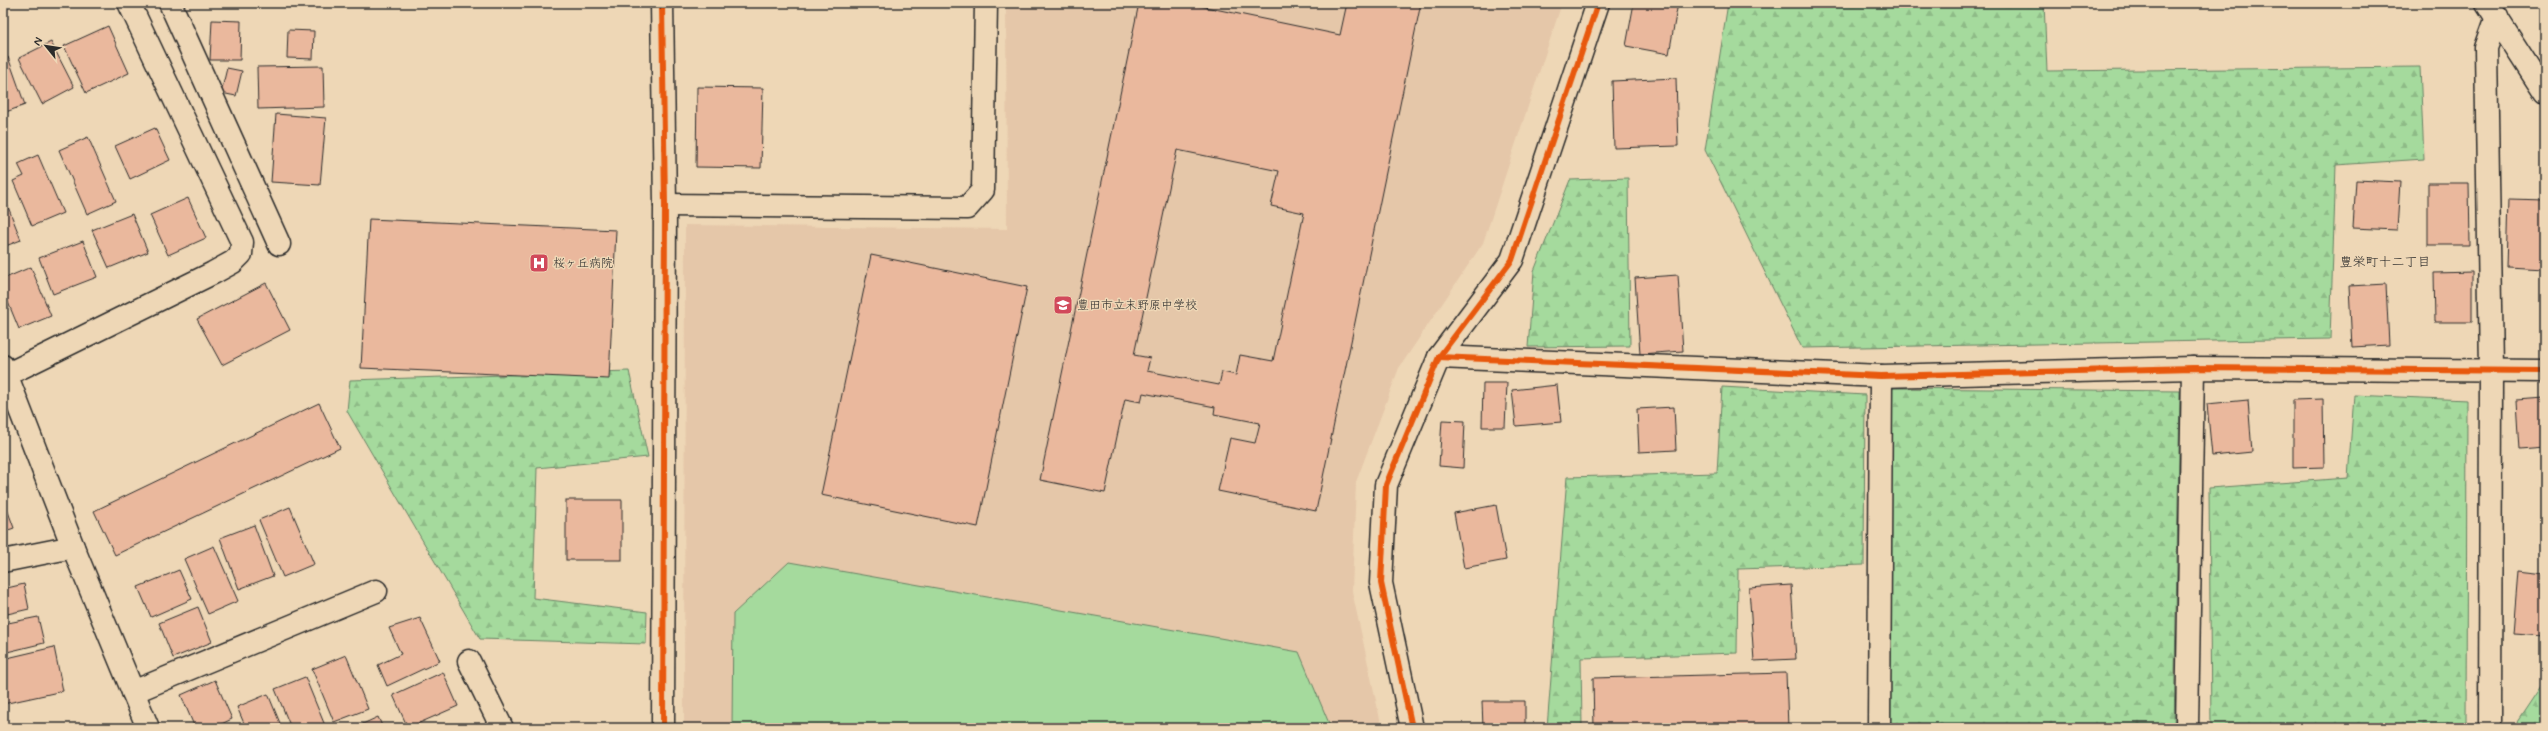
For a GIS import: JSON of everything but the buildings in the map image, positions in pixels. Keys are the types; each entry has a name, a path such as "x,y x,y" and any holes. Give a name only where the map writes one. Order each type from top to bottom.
{"street":[{"path":"129,3 242,242 241,254 233,262 213,273 5,371 73,547 148,728"},
{"path":"170,3 279,244"},
{"path":"662,3 665,205 663,728"},
{"path":"665,205 967,208 983,190 986,3"},
{"path":"1412,728 1381,583 1386,485 1439,357 1512,260 1598,3"},
{"path":"2492,10 2545,93"},
{"path":"2490,728 2491,370 2486,48 2492,10"},
{"path":"1439,357 1880,376 2192,368 2545,371"},
{"path":"2187,728 2192,368"},
{"path":"1879,728 1880,376"},
{"path":"3,562 73,547"},
{"path":"133,692 376,591"},
{"path":"469,662 502,728"}],"shaded area":[{"name":"豊田市立末野原中学校","path":"1006,3 1562,3 1483,243 1399,368 1356,482 1352,591 1382,728 684,728 685,225 1007,229"}],"green space":[{"path":"1728,3 2044,3 2047,71 2420,67 2424,159 2336,165 2330,339 1802,348 1705,150"},
{"path":"1628,178 1630,346 1528,347 1534,271 1570,180"},
{"path":"629,371 648,457 537,468 533,598 647,612 646,644 480,639 347,411 350,380"},
{"path":"1722,387 1865,395 1864,565 1738,569 1737,653 1581,658 1582,728 1547,728 1567,477 1717,473"},
{"path":"1891,388 2180,391 2174,728 1889,728"},
{"path":"2354,395 2467,400 2466,728 2211,728 2209,488 2348,478"},
{"path":"789,562 1299,652 1331,728 732,728 733,614"},
{"path":"2545,680 2545,728 2513,728"}],"railway":[{"path":"2542,3 2545,8"}],"cycle path":[{"path":"662,3 665,205 663,728"},
{"path":"1412,728 1381,583 1386,485 1439,357 1512,260 1598,3"},
{"path":"1439,357 1881,376 2193,368 2545,371"}],"place":[{"name":"桜ヶ丘病院","path":"539,263"},
{"name":"豊田市立末野原中学校","path":"1063,305"}],"district":[{"name":"豊栄町十二丁目","path":"2385,261"}]}
